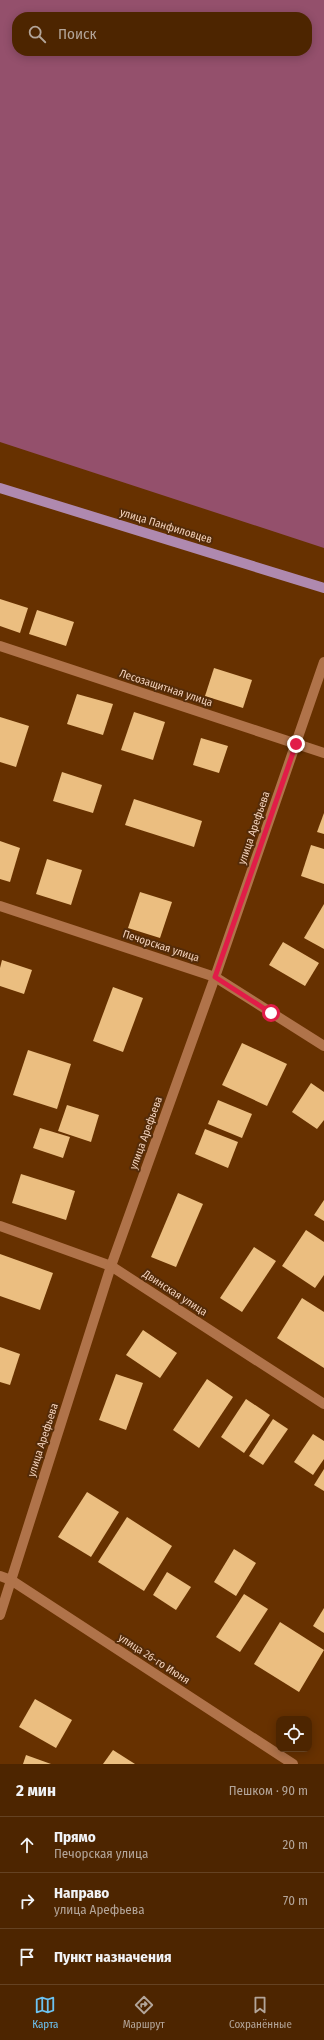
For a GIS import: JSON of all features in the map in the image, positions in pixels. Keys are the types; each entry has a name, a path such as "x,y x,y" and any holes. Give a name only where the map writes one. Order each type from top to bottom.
{"main road":[{"name":"улица Панфиловцев","path":"0,488 324,588"}],"street":[{"name":"Лесозащитная улица","path":"0,646 324,753"},
{"name":"улица Арефьева","path":"0,1615 111,1266 215,977 324,662"},
{"name":"Печорская улица","path":"0,906 215,977 324,1046"},
{"name":"Двинская улица","path":"0,1226 111,1266 324,1404"},
{"name":"улица 26-го Июня","path":"0,1576 11,1580 293,1764"}],"shaded area":[{"path":"0,0 324,0 324,548 0,442"}],"building":[{"path":"0,599 28,608 20,633 0,626"},
{"path":"37,610 74,622 66,646 29,634"},
{"path":"214,668 252,680 243,708 205,696"},
{"path":"77,694 113,704 103,735 67,724"},
{"path":"134,712 165,722 153,760 121,750"},
{"path":"0,717 29,726 16,767 0,762"},
{"path":"201,738 228,746 219,773 193,765"},
{"path":"62,772 102,785 93,813 53,801"},
{"path":"134,799 202,821 194,847 125,825"},
{"path":"324,813 324,834 317,832"},
{"path":"0,841 20,848 10,882 0,879"},
{"path":"311,845 324,849 324,884 301,876"},
{"path":"47,859 82,870 71,905 36,894"},
{"path":"140,892 172,902 160,938 128,928"},
{"path":"324,904 324,949 304,938"},
{"path":"283,942 319,963 305,986 269,965"},
{"path":"2,960 32,970 24,994 0,986 0,968"},
{"path":"113,987 143,998 123,1052 93,1041"},
{"path":"242,1043 287,1064 267,1106 222,1085"},
{"path":"28,1050 71,1064 57,1109 13,1095"},
{"path":"311,1083 324,1092 324,1120 317,1129 292,1112"},
{"path":"218,1100 252,1114 242,1138 208,1124"},
{"path":"67,1105 99,1115 91,1142 58,1131"},
{"path":"40,1128 70,1137 63,1158 33,1148"},
{"path":"205,1129 238,1142 228,1168 195,1154"},
{"path":"21,1174 75,1191 66,1220 12,1203"},
{"path":"178,1193 203,1204 176,1267 151,1257"},
{"path":"324,1200 324,1221 314,1215"},
{"path":"306,1230 324,1242 324,1275 315,1288 282,1266"},
{"path":"254,1247 276,1261 242,1312 220,1298"},
{"path":"0,1254 53,1273 40,1310 0,1296"},
{"path":"302,1298 324,1312 324,1368 277,1338"},
{"path":"143,1330 177,1353 160,1378 126,1355"},
{"path":"0,1347 20,1354 10,1385 0,1382"},
{"path":"116,1374 143,1383 126,1430 99,1420"},
{"path":"207,1379 233,1397 199,1448 173,1430"},
{"path":"246,1399 270,1415 244,1453 221,1437"},
{"path":"273,1419 288,1429 263,1465 249,1456"},
{"path":"313,1434 324,1441 324,1459 313,1475 294,1462"},
{"path":"324,1469 324,1491 314,1485"},
{"path":"87,1492 119,1512 91,1557 58,1537"},
{"path":"127,1517 172,1546 144,1591 98,1562"},
{"path":"234,1549 256,1563 236,1596 214,1582"},
{"path":"167,1572 191,1587 176,1610 153,1595"},
{"path":"244,1594 268,1609 240,1652 216,1637"},
{"path":"324,1608 324,1633 313,1626"},
{"path":"280,1622 324,1650 299,1692 254,1664"},
{"path":"35,1699 72,1720 56,1748 19,1727"},
{"path":"113,1750 135,1764 103,1764"},
{"path":"26,1755 51,1764 23,1764"}],"route":[{"path":"271,1013 215,977 296,744"}]}
